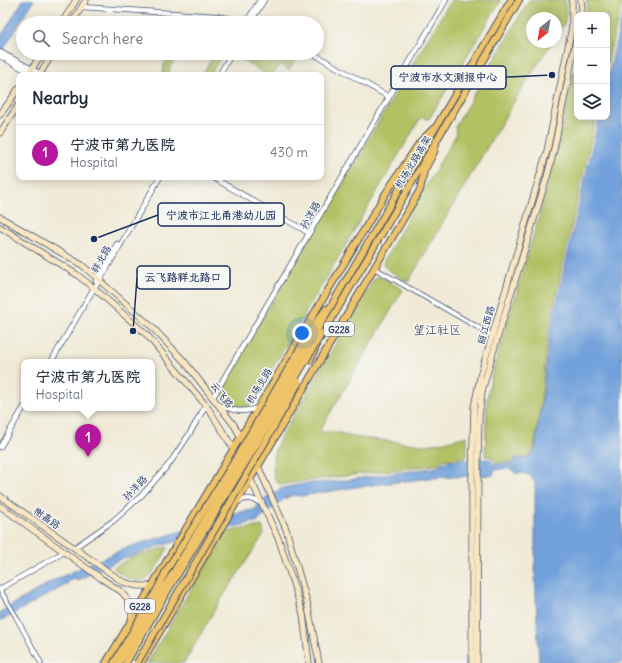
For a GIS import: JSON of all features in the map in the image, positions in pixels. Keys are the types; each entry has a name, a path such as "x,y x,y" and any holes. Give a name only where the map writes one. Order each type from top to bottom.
{"main road":[{"path":"66,16 76,0"},
{"path":"76,16 86,0"},
{"name":"机场北路高架","path":"317,331 511,0"},
{"name":"机场北路高架","path":"317,331 436,141 519,0"},
{"name":"丽江西路","path":"494,337 547,151 572,27 572,0"},
{"path":"581,0 582,12"},
{"name":"丽江西路","path":"472,663 475,479 474,406 481,373 547,177 574,48"},
{"path":"36,72 40,60"},
{"path":"37,72 47,60"},
{"path":"0,115 16,92"},
{"path":"0,133 16,109"},
{"name":"机场北路","path":"106,663 386,193 420,142 437,125"},
{"name":"G228","path":"141,663 420,190 424,171 434,152 436,141"},
{"name":"云飞路","path":"0,217 82,265 98,279 152,327 184,361 234,425 258,466 286,529 307,602 319,663"},
{"name":"云飞路","path":"0,227 76,274 94,288 147,335 206,405 234,449 279,540 303,614 309,663"},
{"path":"114,663 158,588 166,570 317,331"},
{"path":"119,663 317,331"},
{"path":"126,663 159,605 262,436 317,331"},
{"path":"137,663 251,467 310,360 317,331"},
{"path":"475,479 477,663"},
{"name":"榭嘉路","path":"0,496 123,582 138,586 152,586"},
{"name":"榭嘉路","path":"0,506 122,592 127,598 131,608 132,620"}],"street":[{"path":"252,16 260,0"},
{"path":"254,16 264,0"},
{"name":"孙洋路","path":"212,397 446,0"},
{"path":"82,7 216,16"},
{"path":"0,52 7,58 32,72"},
{"path":"0,56 7,58"},
{"path":"218,72 225,60"},
{"path":"221,72 228,60"},
{"path":"324,60 389,97"},
{"name":"祥北路","path":"53,359 156,180"},
{"path":"217,180 310,232"},
{"path":"223,180 310,232"},
{"path":"374,268 494,337"},
{"name":"孙洋路","path":"74,548 113,522 142,495 170,463 206,405"},
{"path":"219,405 237,411 248,411 258,408"},
{"path":"0,447 22,411"},
{"path":"236,502 244,499 251,499 262,504"},
{"path":"41,663 0,590 64,552"}],"green space":[{"path":"451,0 501,0 429,119 421,117 254,400 246,407 241,408 232,405 225,399 222,390 223,384"},
{"path":"529,0 565,0 566,17 562,27 562,12 526,12 526,48 548,48 515,100 408,282 387,269 383,264 415,205 456,135 455,127"},
{"path":"587,0 622,0 610,52 610,12 586,12"},
{"path":"167,60 174,60 170,67 169,72 163,72 164,65"},
{"path":"211,60 219,60 212,72 204,72"},
{"path":"243,60 295,60 289,70 280,64 275,72 262,72"},
{"path":"574,74 574,120 595,120 548,332 542,393 534,449 529,456 515,458 512,462 496,463 493,460 493,457 485,456 487,399 491,378 542,206"},
{"path":"382,277 403,290 320,430 322,432 337,432 352,437 426,445 467,436 467,457 443,460 438,465 280,484 277,482 273,474 273,468 275,449 280,438 372,282 375,278"},
{"path":"262,526 264,534 215,609 184,663 147,663 225,532"},
{"path":"167,547 168,548 157,567 146,579 140,581 133,580 124,576 113,568 135,556"}],"water":[{"path":"23,0 34,0 24,16 16,16 16,29 0,55 0,38"},
{"path":"622,15 622,663 539,663 535,576 535,484 532,478 527,474 515,473 514,470 507,469 499,469 494,471 493,475 430,478 357,487 302,496 293,495 284,499 258,521 159,546 123,558 80,579 76,580 75,578 66,585 0,621 0,612 56,579 128,547 179,532 220,515 254,510 267,497 283,488 439,467 441,463 463,459 491,459 492,463 495,464 512,464 515,459 529,457 535,450 550,332 598,120 610,120 610,69"}],"place":[{"name":"宁波市水文测报中心","path":"552,75"},
{"name":"宁波市江北甬港幼儿园","path":"94,239"},
{"name":"云飞路祥北路口","path":"133,331"},
{"name":"宁波市第九医院","path":"88,457"}],"district":[{"name":"望江社区","path":"437,329"}]}
